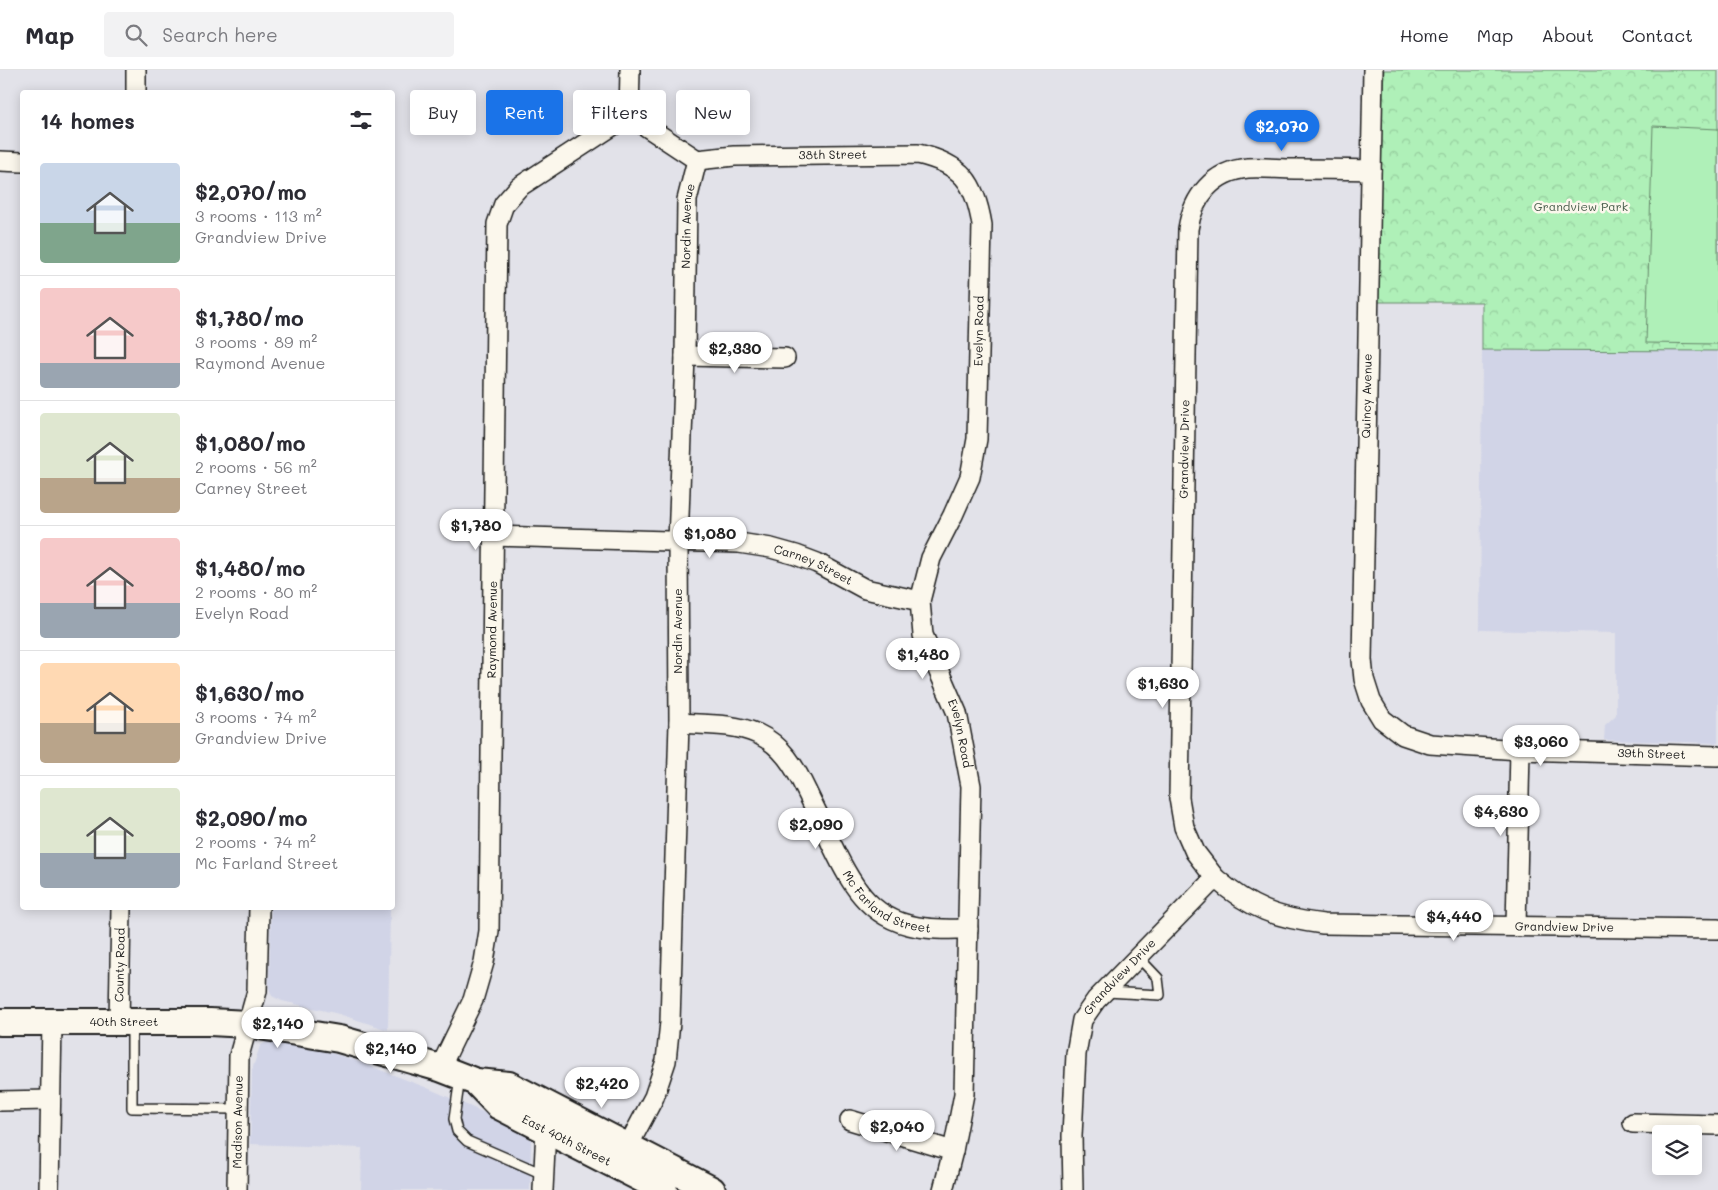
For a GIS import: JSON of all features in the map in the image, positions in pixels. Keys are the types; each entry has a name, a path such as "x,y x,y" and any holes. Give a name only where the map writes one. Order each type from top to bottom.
{"main road":[{"name":"40th Street","path":"0,1022 210,1022 247,1024"},
{"name":"East 40th Street","path":"247,1024 339,1039 459,1075 509,1085 712,1190"},
{"name":"East 40th Street","path":"459,1075 498,1106 664,1190"}],"street":[{"path":"136,70 136,90"},
{"path":"630,70 630,90"},
{"name":"Quincy Avenue","path":"1373,70 1362,660 1364,679 1371,701 1382,719"},
{"name":"Raymond Avenue","path":"459,1075 473,1000 484,962 489,931 497,224 504,204 519,187 598,135"},
{"path":"659,135 697,160"},
{"name":"38th Street","path":"697,160 734,156 918,154 936,158 963,176"},
{"name":"Nordin Avenue","path":"628,1146 654,1097 666,1061 670,1022 679,724 678,542 685,356 687,200 697,160"},
{"path":"0,161 20,162"},
{"name":"Grandview Drive","path":"1371,170 1246,168 1224,175 1207,187 1197,199 1190,214 1188,229 1178,798 1184,827 1195,852 1214,878 1232,893 1278,916 1299,921 1323,924 1718,930"},
{"name":"Evelyn Road","path":"943,1190 964,1094 971,786 957,713 923,635 920,601 931,558 954,514 970,477 976,439 982,225 974,190 963,176"},
{"path":"685,356 786,358"},
{"name":"Carney Street","path":"493,536 739,543 771,548 817,563 866,589 920,601"},
{"name":"39th Street","path":"1382,719 1403,734 1430,744 1520,750 1718,756"},
{"name":"Mc Farland Street","path":"679,724 724,725 743,728 759,734 774,744 788,757 799,775 846,873 866,901 892,919 908,924 925,928 968,930"},
{"path":"1516,926 1520,750"},
{"name":"Grandview Drive","path":"1073,1190 1072,1136 1076,1054 1082,1020 1096,1000 1214,878"},
{"name":"County Road","path":"121,910 126,1023"},
{"name":"Madison Avenue","path":"237,1190 239,1056 257,991 259,910"},
{"path":"48,1190 52,1022"},
{"path":"0,1101 50,1100"},
{"path":"850,1120 953,1151"},
{"path":"1633,1123 1718,1125"},
{"path":"543,1182 546,1129"}],"lane":[{"path":"1104,992 1160,994 1158,978 1138,957"},
{"path":"126,1023 132,1108 238,1102"},
{"path":"459,1075 454,1119 457,1131 467,1141 543,1182"}],"shaded area":[{"path":"1482,350 1718,351 1718,743 1604,740 1605,725 1616,715 1616,633 1480,630"},
{"path":"271,910 390,910 388,1030 339,1014 282,1001 272,996 269,988"},
{"path":"269,1040 311,1047 354,1060 425,1087 524,1130 531,1140 530,1190 361,1190 362,1148 250,1144 252,1070 260,1046"}],"green space":[{"name":"Grandview Park","path":"1384,70 1718,70 1718,351 1482,350 1482,302 1373,302"},
{"path":"1653,126 1718,129 1718,344 1646,343"}]}
